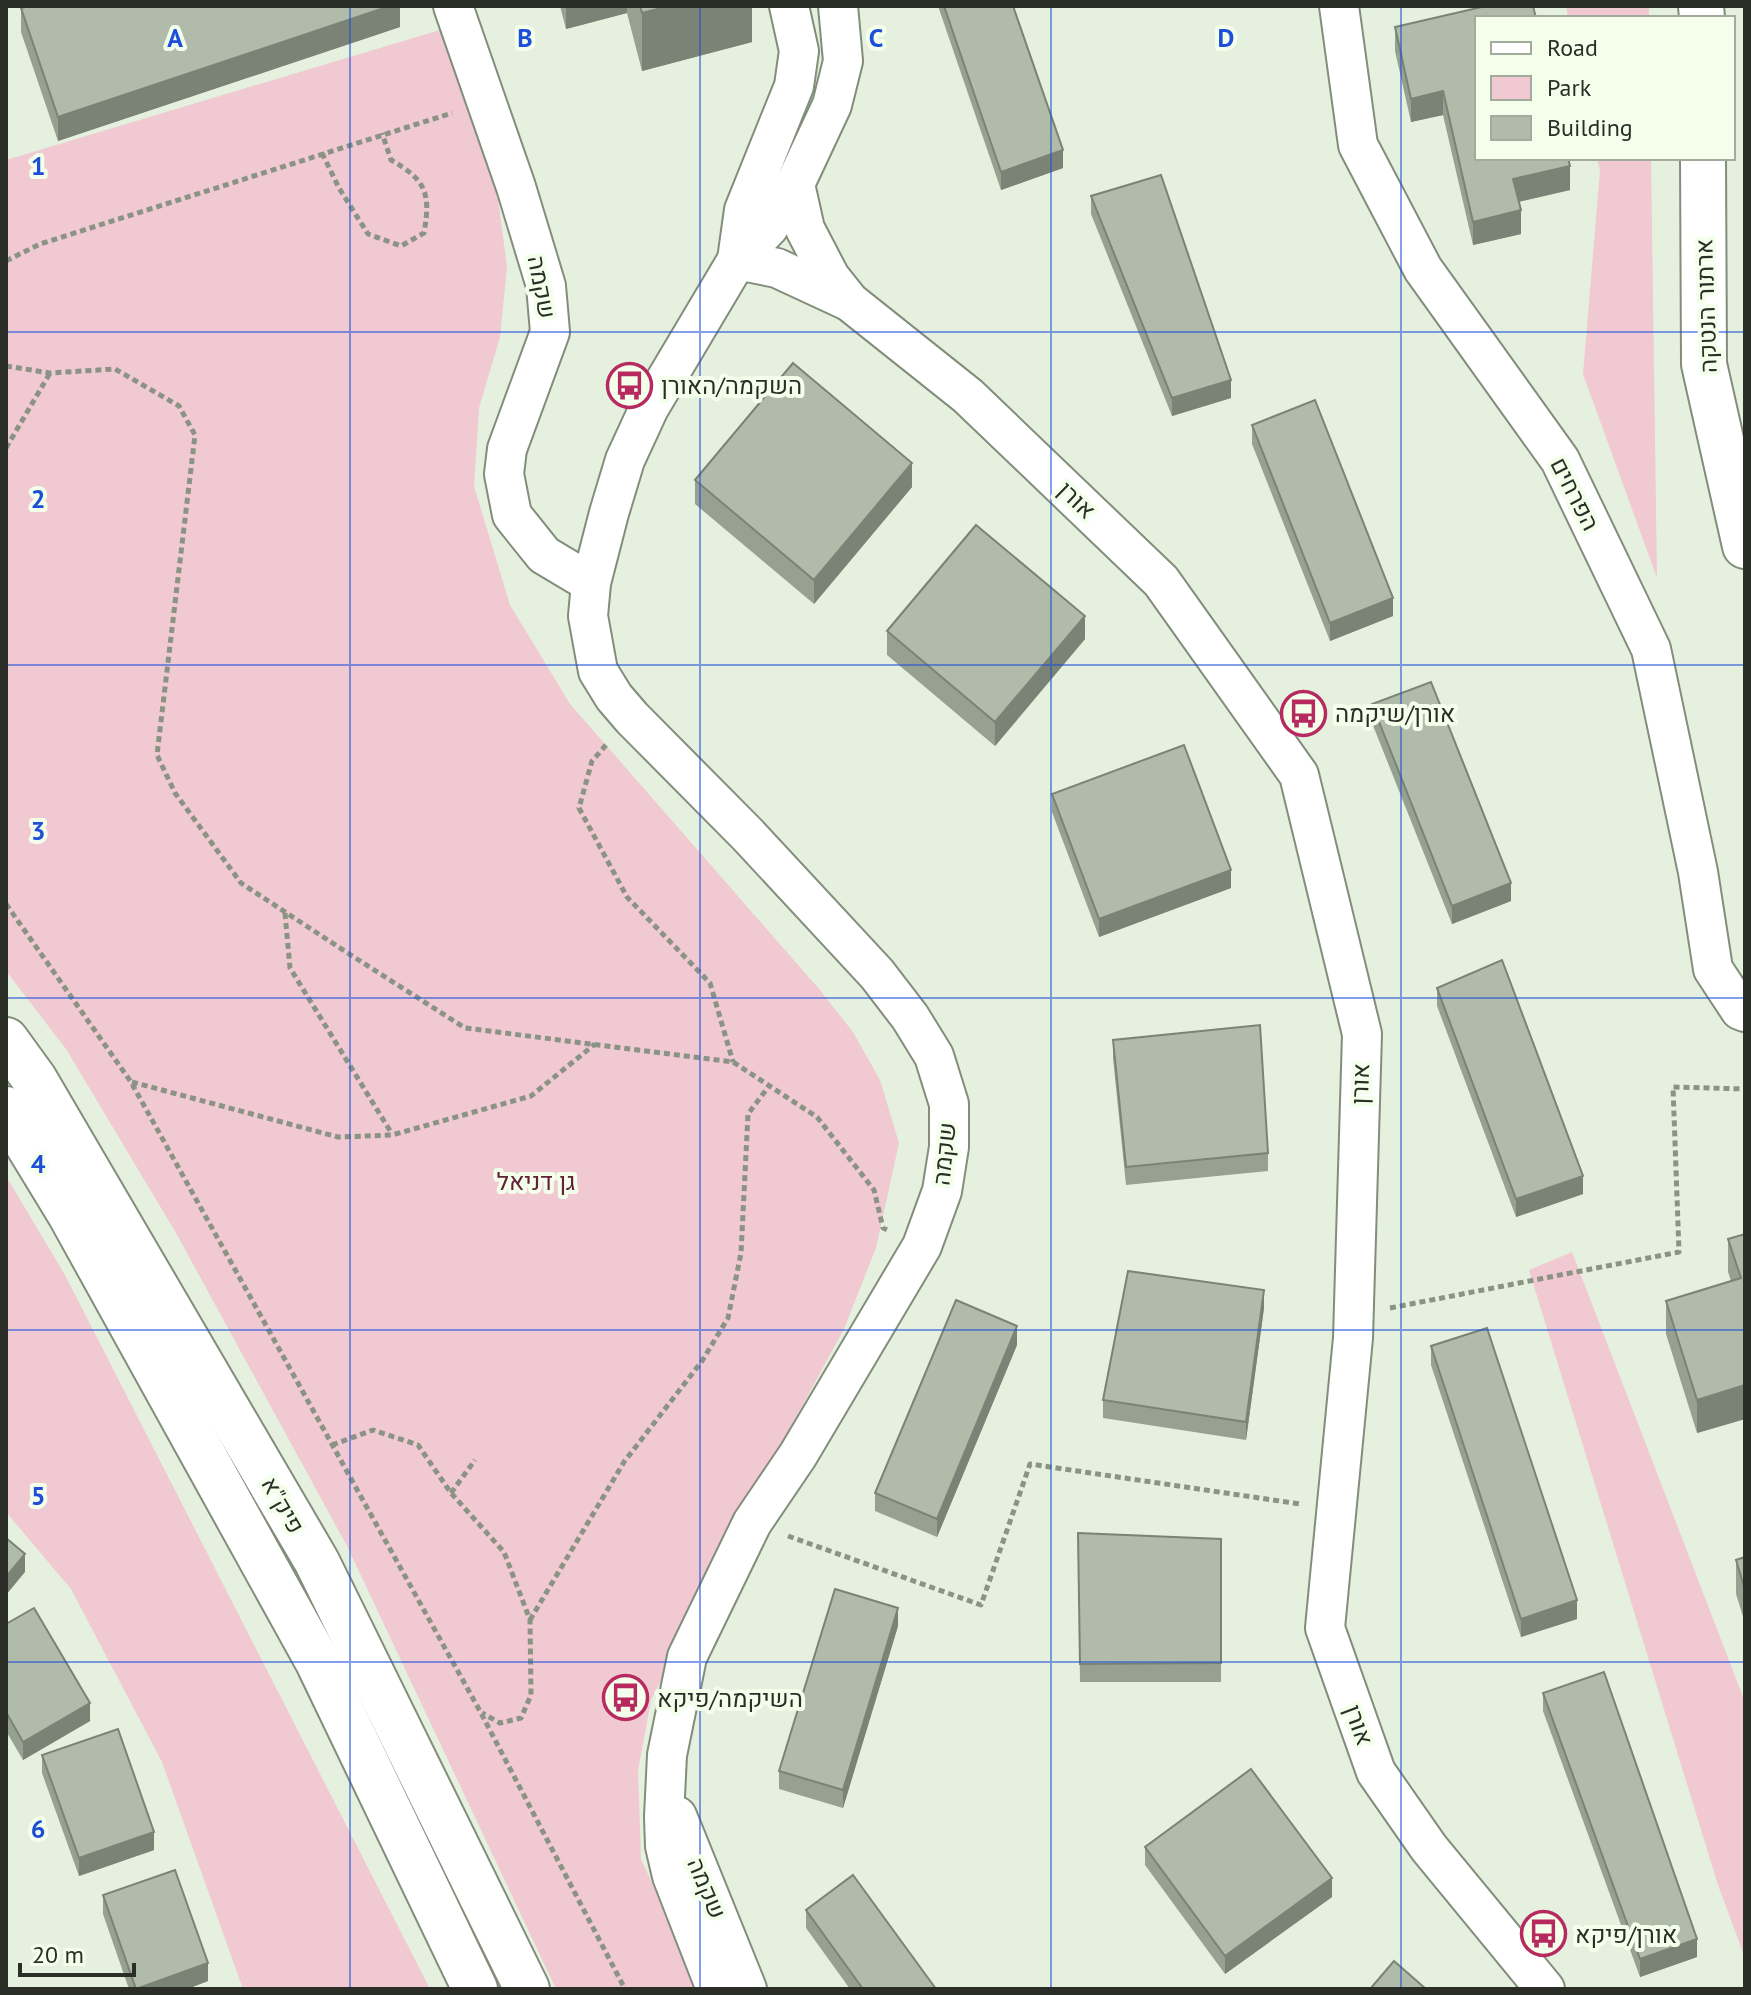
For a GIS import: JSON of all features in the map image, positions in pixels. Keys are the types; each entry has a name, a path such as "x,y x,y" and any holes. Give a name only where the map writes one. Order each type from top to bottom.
{"main road":[{"name":"ארתור הנטקה","path":"1703,160 1704,364 1745,546"},
{"name":"פיק\"א","path":"6,1040 35,1080 317,1562 527,1989"},
{"name":"פיק\"א","path":"6,1109 70,1214 318,1662 475,1989"}],"street":[{"name":"שקמה","path":"453,6 516,187 546,286 550,332 507,449 504,474 512,515 544,555 591,583"},
{"path":"737,260 744,210 794,86 799,51 789,6"},
{"path":"737,260 769,227 795,184 832,105 843,61 838,6"},
{"name":"הפרחים","path":"1339,6 1358,145 1423,269 1560,460 1651,649 1698,872 1713,969 1740,1010 1745,1012"},
{"name":"אורן","path":"795,184 805,229 830,277 850,302 968,396 1161,581 1299,775 1362,1034 1354,1315 1325,1628 1376,1772 1429,1848 1545,1989"},
{"name":"שקמה","path":"716,1989 672,1876 665,1846 665,1788 675,1710 687,1657 752,1523 798,1455 922,1246 942,1191 949,1147 949,1104 934,1056 910,1017 877,974 748,835 632,718 598,671 588,616 591,583 625,460 649,408 737,260"},
{"name":"אורן","path":"737,260 777,268 850,302"},
{"name":"שקמה","path":"665,1788 747,1989"}],"path":[{"path":"6,261 40,244 451,112 460,123"},
{"path":"322,153 339,188 368,234 401,246 424,233 429,205 415,174 391,160 382,133"},
{"path":"6,366 50,373 115,369 179,406 195,435 157,755 175,793 241,883 465,1028 733,1062 817,1117 874,1190 883,1228 922,1246"},
{"path":"6,448 50,373"},
{"path":"592,761 579,808 627,897 710,983 733,1062"},
{"path":"6,904 131,1082 481,1713 625,1989"},
{"path":"285,912 290,968 392,1135"},
{"path":"131,1082 338,1137 392,1135 531,1096 596,1043"},
{"path":"530,1620 624,1462 702,1361 728,1318 741,1253 748,1114 769,1086"},
{"path":"1354,1315 1679,1252 1673,1087 1745,1089"},
{"path":"332,1445 373,1430 418,1445 451,1493 504,1552 530,1620 531,1695 521,1718 500,1723 481,1713"},
{"path":"451,1493 475,1460"},
{"path":"752,1523 981,1605 1030,1464 1336,1509"}],"green space":[{"path":"1566,6 1649,6 1649,16 1568,16"},
{"name":"גן דניאל","path":"450,27 494,168 507,267 500,337 479,408 474,486 510,605 570,704 820,990 853,1032 880,1080 899,1143 876,1248 844,1329 777,1452 651,1700 638,1771 641,1859 701,1989 556,1989 347,1546 176,1233 66,1049 6,971 6,160"},
{"path":"1598,160 1651,160 1657,578 1583,374 1600,170"},
{"path":"6,1176 65,1275 430,1989 243,1989 162,1762 71,1589 6,1512"},
{"path":"1572,1252 1745,1702 1745,1958 1718,1885 1529,1270"}],"building":[{"path":"390,6 58,117 21,8"},
{"path":"640,6 669,6 642,13"},
{"path":"944,6 1013,6 1063,150 1001,172"},
{"path":"1486,6 1533,6 1536,16 1475,16 1475,160 1568,160 1570,166 1513,179 1521,210 1473,222 1443,91 1411,99 1395,27"},
{"path":"1161,175 1231,380 1172,398 1091,196"},
{"path":"793,363 912,463 814,580 695,480"},
{"path":"1315,400 1393,598 1330,623 1252,425"},
{"path":"976,525 1085,616 995,722 887,631"},
{"path":"1431,682 1511,883 1452,906 1372,704"},
{"path":"1184,745 1231,870 1099,919 1052,794"},
{"path":"1502,960 1583,1176 1516,1199 1437,988"},
{"path":"1260,1025 1268,1153 1126,1167 1113,1040"},
{"path":"1745,1234 1745,1385 1697,1400 1666,1301 1741,1278 1728,1239"},
{"path":"1128,1271 1264,1290 1246,1422 1103,1400"},
{"path":"956,1300 1017,1326 937,1519 875,1493"},
{"path":"1487,1328 1577,1600 1521,1619 1431,1346"},
{"path":"1078,1533 1221,1539 1221,1663 1080,1664"},
{"path":"6,1538 25,1554 6,1577"},
{"path":"1745,1557 1745,1590 1736,1560"},
{"path":"835,1589 898,1608 843,1790 779,1771"},
{"path":"34,1608 90,1703 23,1742 6,1712 6,1624"},
{"path":"1604,1672 1697,1939 1640,1959 1543,1693"},
{"path":"118,1729 154,1832 79,1858 42,1755"},
{"path":"1251,1769 1332,1878 1225,1956 1145,1847"},
{"path":"175,1870 208,1963 136,1989 103,1895"},
{"path":"853,1875 936,1989 863,1989 806,1910"},
{"path":"1394,1961 1426,1989 1370,1989"}],"place":[{"name":"השקמה/האורן","path":"630,385"},
{"name":"אורן/שיקמה","path":"1304,713"},
{"name":"השיקמה/פיקא","path":"626,1698"},
{"name":"אורן/פיקא","path":"1544,1934"}]}
